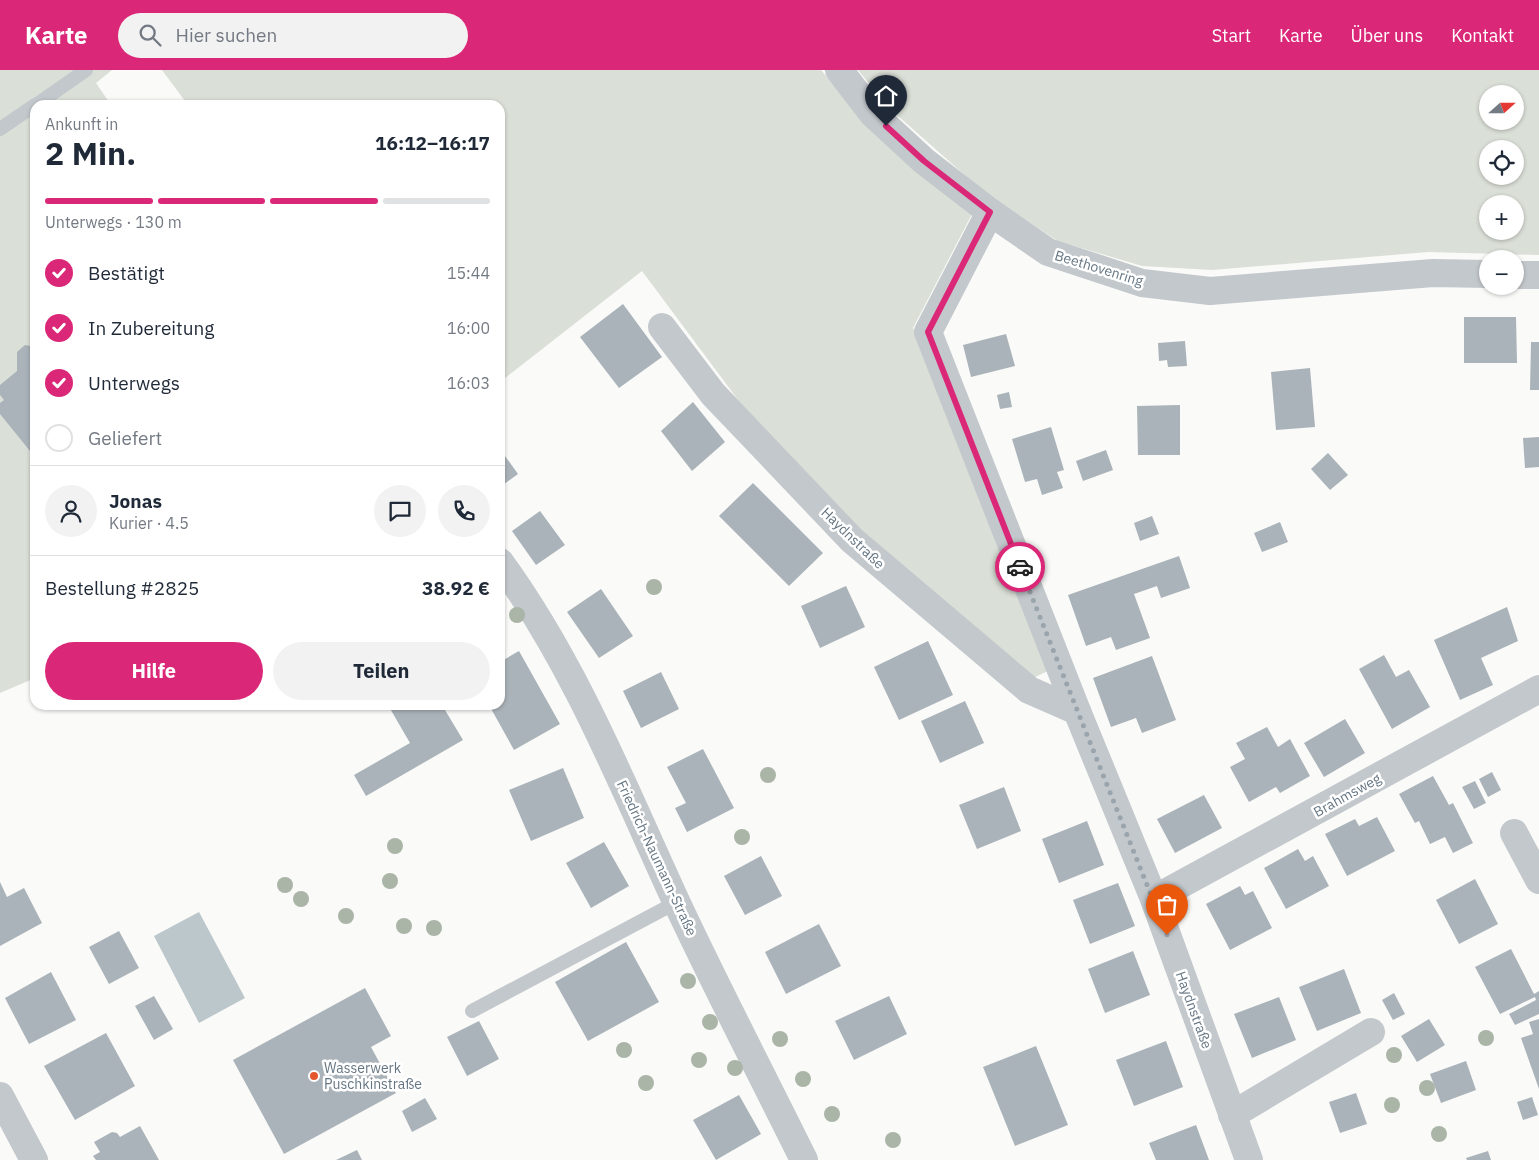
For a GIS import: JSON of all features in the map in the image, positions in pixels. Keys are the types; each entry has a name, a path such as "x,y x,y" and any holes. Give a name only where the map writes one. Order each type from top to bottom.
{"street":[{"name":"Beethovenring","path":"839,70 873,114 924,161 990,212 1048,252 1142,283 1210,291 1433,273 1479,274"},
{"name":"Haydnstraße","path":"990,212 928,332 1077,711 1154,899 1249,1160"},
{"path":"1524,275 1539,275"},
{"name":"Haydnstraße","path":"662,327 713,394 852,540 1029,690 1077,711"},
{"name":"Friedrich-Naumann-Straße","path":"505,569 532,606 590,713 676,902 804,1160"},
{"name":"Brahmsweg","path":"1154,899 1539,689"},
{"path":"1514,833 1539,880"},
{"path":"1232,1115 1371,1032"},
{"path":"0,1096 34,1160"}],"lane":[{"path":"42,100 86,70"},
{"path":"0,130 30,109"},
{"path":"472,1011 676,902"}],"shaded area":[{"path":"0,70 112,70 96,83 108,100 30,100 30,680 0,693"},
{"path":"162,70 821,70 867,126 972,214 913,328 1052,669 1029,680 861,535 759,428 642,271 505,378 505,100 184,100"},
{"path":"858,70 1539,70 1539,255 1524,255 1524,250 1479,250 1479,253 1428,252 1212,270 1142,266 1058,241 985,193 889,108"},
{"path":"199,912 245,998 199,1023 154,936"}],"building":[{"path":"623,304 662,357 619,388 580,337"},
{"path":"1464,317 1516,317 1517,363 1464,363"},
{"path":"1006,334 1015,366 971,377 963,345"},
{"path":"1185,341 1187,366 1168,367 1167,360 1159,361 1158,343"},
{"path":"1531,342 1539,342 1539,390 1530,390"},
{"path":"25,345 30,346 30,451 0,414 0,403 4,400 0,395 0,385 17,371 17,352"},
{"path":"1310,368 1315,427 1276,430 1271,372"},
{"path":"1009,392 1012,407 1000,409 997,395"},
{"path":"693,402 725,442 692,471 661,431"},
{"path":"1180,405 1180,455 1138,455 1137,406"},
{"path":"1051,427 1064,470 1057,472 1063,488 1042,495 1037,479 1025,482 1012,439"},
{"path":"1539,437 1539,467 1525,468 1523,438"},
{"path":"1106,450 1113,470 1083,481 1076,461"},
{"path":"1328,453 1348,475 1330,490 1311,469"},
{"path":"505,456 518,474 505,483"},
{"path":"753,483 823,553 789,586 719,516"},
{"path":"540,511 565,545 536,565 512,531"},
{"path":"1152,516 1159,534 1140,541 1134,523"},
{"path":"1280,522 1288,542 1262,552 1254,533"},
{"path":"1179,556 1190,588 1161,598 1157,586 1134,594 1150,638 1116,650 1111,637 1086,646 1068,595"},
{"path":"846,586 865,627 820,648 801,606"},
{"path":"601,589 633,636 599,658 567,612"},
{"path":"1507,607 1518,641 1481,658 1493,685 1460,700 1434,640"},
{"path":"928,641 953,695 899,720 874,667"},
{"path":"519,651 560,724 514,750 492,710 505,710 505,659"},
{"path":"1384,655 1396,677 1409,670 1430,707 1392,729 1359,669"},
{"path":"1152,656 1176,720 1142,733 1136,718 1111,727 1093,678"},
{"path":"661,672 679,709 641,728 623,691"},
{"path":"965,701 984,743 940,763 921,721"},
{"path":"391,710 445,710 463,740 366,796 354,775 410,743"},
{"path":"1345,719 1365,753 1324,777 1304,743"},
{"path":"1267,727 1278,747 1290,739 1310,776 1280,793 1276,787 1249,802 1230,767 1245,759 1236,743"},
{"path":"703,749 734,808 687,832 675,808 686,803 667,767"},
{"path":"563,768 584,818 531,841 509,790"},
{"path":"1492,772 1501,790 1488,797 1479,779"},
{"path":"1433,776 1449,805 1453,803 1473,843 1453,853 1445,837 1430,844 1419,821 1415,823 1399,794"},
{"path":"1475,781 1486,803 1474,809 1462,787"},
{"path":"1004,787 1021,831 977,849 959,805"},
{"path":"1204,795 1222,828 1175,853 1157,819"},
{"path":"1377,817 1395,851 1347,876 1325,834 1355,819 1359,826"},
{"path":"1087,821 1104,865 1059,883 1042,839"},
{"path":"604,842 629,886 591,908 566,863"},
{"path":"1298,849 1305,861 1313,856 1329,886 1286,909 1264,868"},
{"path":"761,856 782,896 745,915 724,876"},
{"path":"1475,879 1498,924 1459,944 1436,900"},
{"path":"0,882 7,897 24,888 42,923 0,946"},
{"path":"1118,883 1135,926 1090,944 1073,900"},
{"path":"1240,886 1245,895 1253,891 1272,928 1230,950 1206,904"},
{"path":"819,924 841,966 786,994 765,952"},
{"path":"119,931 139,968 109,984 89,947"},
{"path":"626,942 659,1002 588,1041 555,982"},
{"path":"1511,949 1534,994 1539,991 1539,1014 1515,1025 1509,1014 1536,1000 1535,997 1500,1014 1475,967"},
{"path":"1133,951 1150,995 1105,1013 1088,969"},
{"path":"1344,969 1361,1013 1317,1031 1299,987"},
{"path":"51,972 76,1020 29,1044 5,998"},
{"name":"Wasserwerk Puschkinstraße","path":"365,988 391,1036 371,1047 396,1093 284,1154 233,1060"},
{"path":"1394,993 1405,1014 1393,1020 1382,1000"},
{"path":"154,996 173,1029 154,1040 135,1006"},
{"path":"889,996 907,1034 854,1060 835,1021"},
{"path":"1279,997 1296,1040 1252,1058 1234,1014"},
{"path":"1429,1019 1445,1045 1417,1062 1401,1036"},
{"path":"1539,1019 1539,1089 1521,1038 1533,1034 1529,1022"},
{"path":"479,1021 499,1059 467,1076 447,1037"},
{"path":"106,1033 135,1086 75,1120 44,1066"},
{"path":"1166,1041 1183,1087 1134,1106 1116,1060"},
{"path":"1036,1046 1068,1125 1015,1146 983,1067"},
{"path":"1466,1061 1476,1090 1441,1103 1430,1074"},
{"path":"1356,1093 1367,1124 1340,1133 1329,1102"},
{"path":"739,1095 761,1134 716,1160 693,1120"},
{"path":"1532,1097 1538,1115 1523,1120 1517,1102"},
{"path":"425,1098 437,1119 412,1132 402,1111"},
{"path":"1196,1125 1209,1160 1156,1160 1149,1143"},
{"path":"140,1126 159,1160 96,1160 93,1156 100,1152 94,1142 112,1132 117,1133 120,1137"},
{"path":"357,1150 362,1160 336,1160"},
{"path":"1488,1151 1491,1160 1467,1160 1466,1158"}],"way so far":[{"path":"1020,567 1167,935"}],"place":[{"name":"Wasserwerk Puschkinstraße","path":"314,1076"}],"route":[{"path":"886,126 924,161 990,212 928,332 1020,567"}]}
